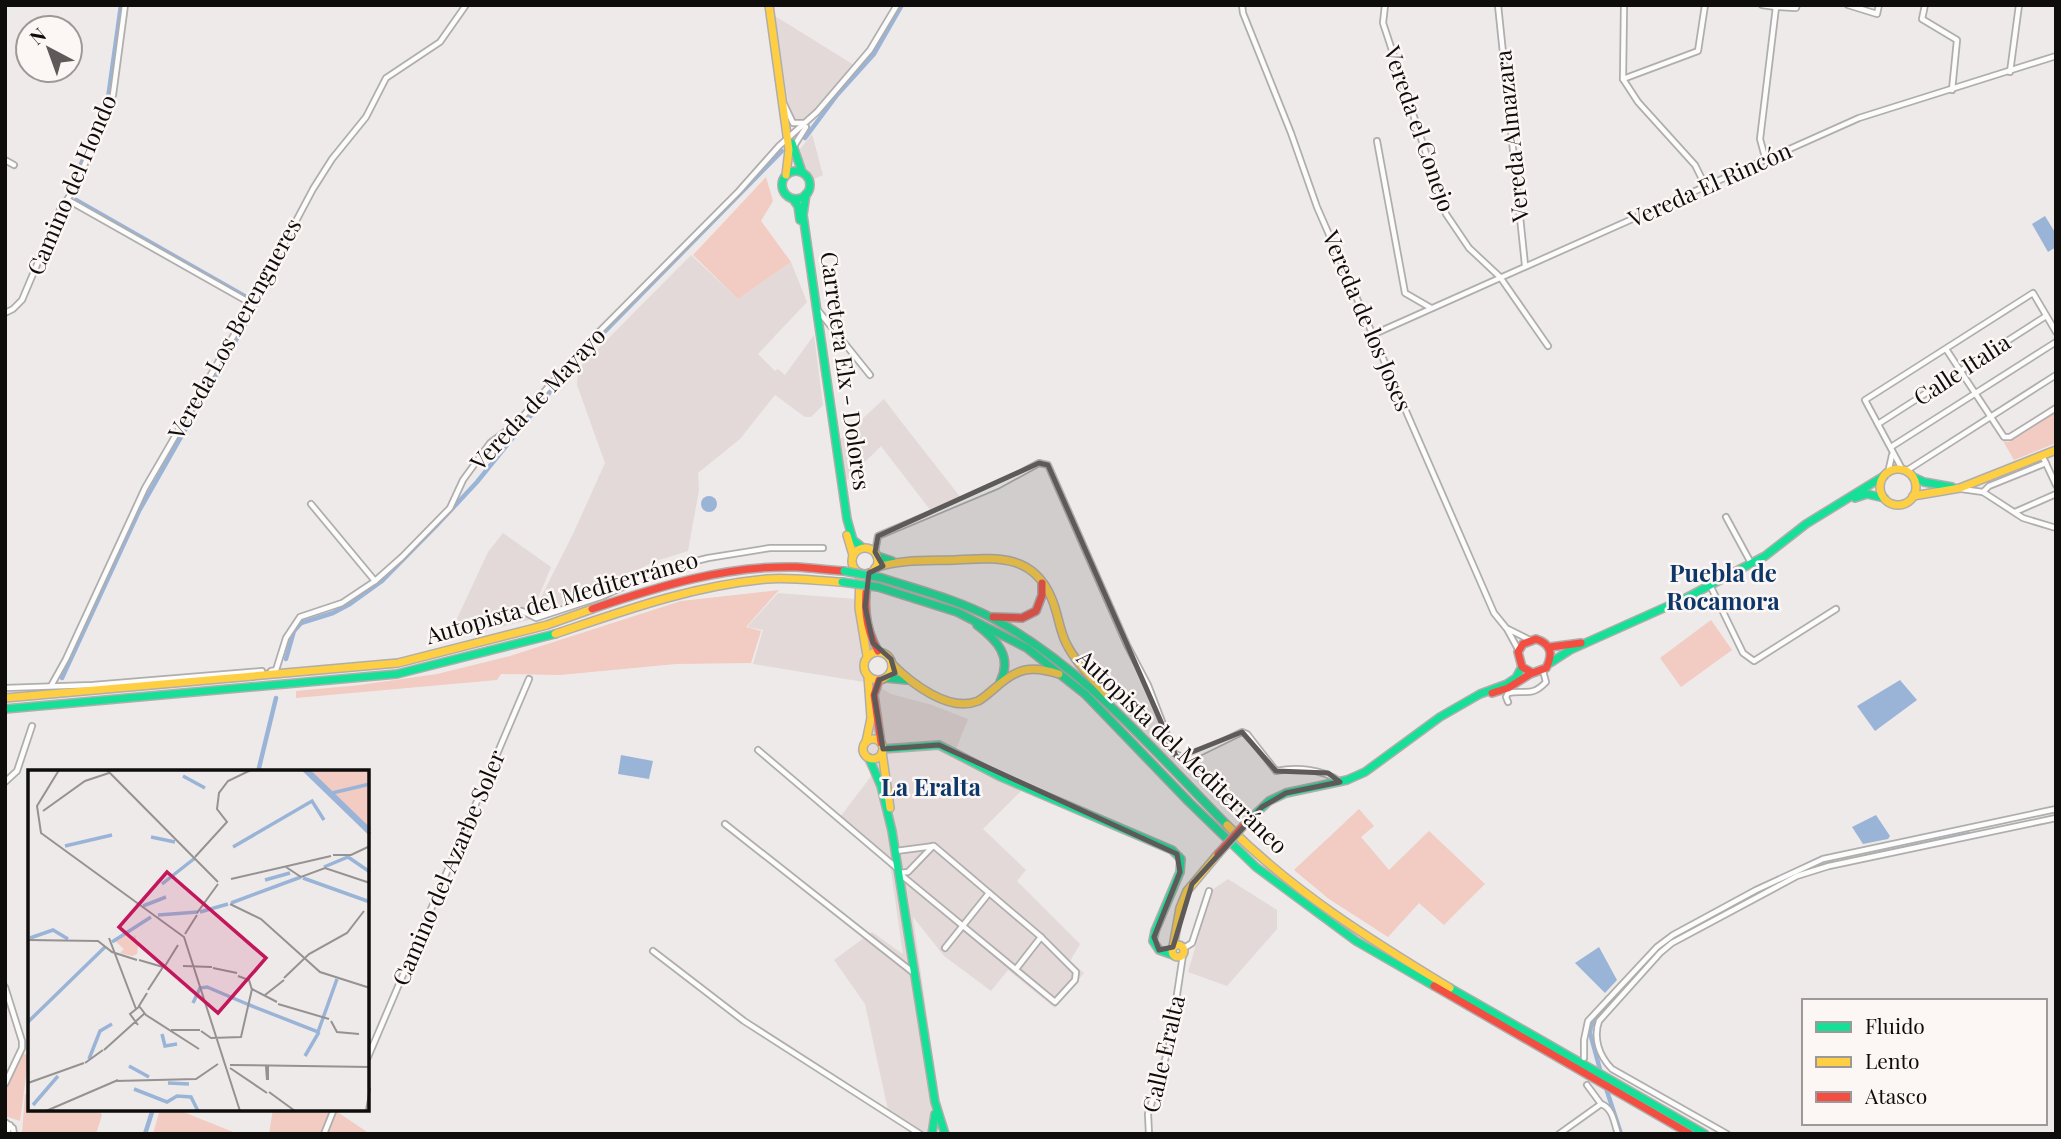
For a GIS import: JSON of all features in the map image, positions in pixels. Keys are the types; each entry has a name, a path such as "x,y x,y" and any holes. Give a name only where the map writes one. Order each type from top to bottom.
{"main road":[{"path":"769,5 789,138 802,172 810,182 806,194 793,199 785,195 782,187 786,175 789,138"},
{"path":"786,175 793,171 802,172"},
{"name":"Carretera Elx - Dolores","path":"806,194 803,215 847,519 853,540 863,548"},
{"name":"Carretera Elx - Dolores","path":"793,199 799,210 843,508 853,555"},
{"path":"1846,500 1867,494 1901,505 1913,496 1959,488 2044,459 2056,450"},
{"path":"1907,472 1916,486 1913,496"},
{"path":"1550,663 1550,647 1541,640 1524,642 1518,657 1522,667 1531,672 1543,670 1550,663 1590,641 1675,603 1765,556 1806,524 1886,474 1907,472 1924,482 1959,488"},
{"path":"1884,498 1880,487 1886,474"},
{"path":"895,562 863,548 853,555 853,566 860,573 859,608 867,656 863,669 868,676 871,717 870,734 863,751 869,758 881,786 892,831 935,1102 944,1134 933,1134 935,1102"},
{"path":"876,554 865,594 870,636 878,652"},
{"path":"860,573 895,562 1004,559 1023,565 1041,580 1051,598 1062,633 1073,656 1126,722"},
{"name":"Autopista del Mediterráneo","path":"5,698 398,663 547,625 650,589 752,569 795,567 844,571 882,578 935,594 990,617 1031,641 1070,669 1248,846 1312,898 1366,937 1690,1134"},
{"name":"Autopista del Mediterráneo","path":"5,709 397,674 542,638 671,595 706,587 769,579 842,582 878,587 957,612 1007,636 1065,676 1105,712 1189,802 1256,867 1356,942 1706,1134"},
{"path":"990,617 1022,619 1030,616 1042,600 1041,580"},
{"path":"957,612 994,637 1003,649 1006,670 997,687"},
{"path":"1550,647 1590,641"},
{"path":"867,656 878,652 887,655 907,680 937,696 961,704 976,701 1016,674 1031,668 1065,676"},
{"path":"892,664 874,695 892,831"},
{"path":"882,748 939,745 1002,777 1177,854 1182,864 1180,872 1154,937 1154,945 1162,951 1177,951 1177,929 1187,891 1217,854 1262,807 1277,796 1340,782 1366,772 1440,717 1480,694 1516,678 1522,667"},
{"path":"1480,694 1507,689 1525,680 1531,672"},
{"path":"868,676 907,680"},
{"path":"866,742 875,740 882,748"},
{"path":"869,758 875,758 882,748"}],"street":[{"name":"Camino del Hondo","path":"5,313 22,300 60,210 75,188 113,95 125,5"},
{"name":"Vereda Los Berengueres","path":"51,687 145,488 252,304 313,189 332,159 366,117 386,78 440,42 466,5"},
{"name":"Vereda de Mayayo","path":"5,688 276,670 286,638 300,617 342,603 375,581 402,558 450,508 463,480 490,443 517,423 576,355 817,112 870,50 897,5"},
{"name":"Vereda de los Joses","path":"1242,5 1317,207 1494,613 1519,651"},
{"name":"Vereda el Conejo","path":"1385,5 1383,23 1446,214 1469,248 1500,277 1548,346"},
{"name":"Vereda Almazara","path":"1498,5 1525,266"},
{"path":"1624,5 1623,79 1638,102 1695,165 1706,187"},
{"path":"1623,79 1699,51 1705,5"},
{"path":"1762,5 1796,8 1797,5"},
{"path":"1848,5 1877,14 1879,5"},
{"path":"1925,5 1922,19 1957,40 1952,90"},
{"path":"2010,72 2019,5"},
{"path":"1766,162 1760,139 1776,7"},
{"name":"Vereda El Rincón","path":"1372,335 1766,162 1859,118 2056,56"},
{"path":"783,102 793,123 802,124 810,119"},
{"path":"793,147 817,112"},
{"path":"1377,141 1405,293 1431,308"},
{"path":"5,160 14,165"},
{"path":"68,200 252,304"},
{"path":"2056,332 2033,293 1865,400 1893,454 1907,472 2056,375"},
{"path":"816,309 870,374"},
{"name":"Calle Italia","path":"1878,424 2046,316"},
{"path":"1891,447 2056,342"},
{"path":"1946,349 2002,435 2010,437 2056,408"},
{"path":"1886,474 1893,454"},
{"path":"1983,492 1989,486 2044,459 2056,485"},
{"path":"876,554 878,536 986,490 1039,463 1048,465 1148,685 1174,753 1181,757 1199,753 1242,732 1247,734 1276,771 1290,769 1328,773 1340,782"},
{"path":"1979,482 1983,492"},
{"path":"1959,488 1983,492 2023,519 2056,528"},
{"path":"2014,512 2056,494"},
{"path":"311,504 375,581"},
{"path":"1726,517 1751,563"},
{"path":"522,611 536,618 603,596 659,570 708,558 770,548 823,548"},
{"path":"1710,585 1743,653 1754,661 1836,609"},
{"path":"1507,629 1530,640"},
{"path":"1508,702 1508,693 1531,693 1541,687 1546,682 1543,670"},
{"name":"Camino del Azarbe Soler","path":"369,1055 529,678"},
{"path":"5,782 17,771 32,726"},
{"path":"758,750 962,926 1055,1002 1075,980 1076,972 1041,937 934,846 896,851"},
{"path":"1584,1058 1588,1021 1657,947 1673,935 1756,890 1823,859 2056,809"},
{"path":"1727,1134 1612,1069 1603,1060 1595,1032 1599,1021 1660,953 1692,932 1797,876 1829,866 2056,818"},
{"path":"725,824 915,975"},
{"path":"899,871 908,872 934,846"},
{"path":"1177,951 1192,943 1209,891"},
{"path":"945,948 989,893"},
{"path":"1016,969 1041,937"},
{"path":"653,951 744,1021 920,1134"},
{"name":"Calle Eralta","path":"1149,1134 1147,1114 1169,1047 1181,975 1177,951"},
{"path":"5,987 22,1041 22,1048 5,1084"},
{"path":"1587,1085 1601,1104 1607,1106 1618,1134"},
{"path":"1559,1134 1601,1104"},
{"path":"324,1134 333,1111"},
{"path":"6,1134 8,1124"},
{"path":"8,1124 14,1134"}],"highlighted area":[{"path":"1039,463 1048,465 1177,758 1242,732 1276,771 1328,773 1340,782 1286,793 1262,807 1192,884 1173,947 1159,950 1154,937 1180,872 1177,854 939,745 883,749 874,695 879,680 895,673 891,659 873,643 865,607 869,573 883,566 875,552 878,536"}],"shaded area":[{"path":"775,16 854,65 802,123 795,122 790,116"},
{"path":"812,134 823,175 814,179 810,172 802,168 800,149"},
{"path":"766,177 773,201 761,221 791,262 738,299 693,255"},
{"path":"691,255 738,299 791,262 807,302 758,354 775,371 778,369 785,375 814,335 823,405 811,417 805,417 775,395 740,439 698,473 699,490 688,551 656,561 542,616 534,611 605,463 577,385 578,369"},
{"path":"884,399 961,498 931,511 881,446 844,483 838,441"},
{"path":"2056,412 2056,443 2014,460 2003,441 2009,442"},
{"path":"503,533 551,567 529,620 447,640 488,552"},
{"path":"779,590 746,627 761,631 751,663 676,664 560,675 501,674 497,680 296,698 296,691 437,674 510,656 681,601"},
{"path":"778,593 856,599 863,646 860,663 864,677 891,694 932,705 968,719 953,757 1022,790 983,829 1026,870 1017,881 1080,944 1070,961 1084,973 1055,1008 1008,970 991,991 944,956 913,917 937,1086 929,1134 888,1110 865,1004 834,960 872,932 903,954 889,858 840,817 872,775 857,751 865,732 867,701 864,682 753,664 763,630 747,627"},
{"path":"1711,620 1732,650 1681,687 1660,658"},
{"path":"1359,809 1374,826 1361,837 1389,870 1429,831 1485,884 1444,925 1419,903 1388,937 1329,899 1294,870"},
{"path":"1228,879 1277,910 1277,929 1227,986 1188,972 1212,890"},
{"path":"22,1054 28,1054 20,1121 5,1116 5,1093"},
{"path":"25,1094 28,1094 28,1111 99,1111 102,1115 96,1134 22,1134"},
{"path":"159,1111 181,1111 238,1134 153,1134"},
{"path":"273,1111 330,1111 321,1134 269,1134"},
{"path":"336,1111 370,1134 326,1134"}],"water":[{"path":"2045,216 2056,234 2056,247 2048,252 2032,224"},
{"path":"709,496 715,498 715,510 709,512 703,510 701,504 703,498"},
{"path":"1900,680 1917,700 1875,731 1857,706"},
{"path":"621,755 653,761 649,779 618,774"},
{"path":"1876,815 1890,836 1888,839 1863,844 1852,827"},
{"path":"1599,947 1617,980 1605,993 1575,963"}],"waterway":[{"path":"70,191 108,98 121,5"},
{"path":"805,138 837,95 874,54 902,5"},
{"path":"286,659 294,631 301,623 333,613 382,581 477,482 570,367 782,151"},
{"path":"76,200 248,298"},
{"path":"62,678 139,511 257,303"},
{"path":"258,770 276,698"},
{"path":"1844,861 1969,834"},
{"path":"1797,874 1832,863"},
{"path":"1601,1073 1590,1033 1591,1026 1654,957"},
{"path":"1606,1088 1621,1134"},
{"path":"145,1134 152,1111"}],"traffic: fast":[{"path":"792,143 802,172"},
{"path":"796,171 806,175 810,185 806,195 796,199 786,195 782,185 786,175 796,171"},
{"path":"806,194 803,215 847,519 853,540 863,548"},
{"path":"793,199 798,206 800,220"},
{"path":"1550,663 1570,650 1686,598 1765,556 1806,524 1884,476"},
{"path":"1913,477 1924,482 1952,487"},
{"path":"1855,498 1867,494 1884,498"},
{"path":"877,556 892,561"},
{"path":"844,571 882,578"},
{"path":"882,578 966,606 1026,638 1058,661 1117,712 1227,825"},
{"path":"842,582 878,587"},
{"path":"878,587 957,612 1027,648 1085,694 1256,867 1356,941 1434,986"},
{"path":"977,625 991,637 1004,657 1004,673 1000,682"},
{"path":"5,709 397,674 555,634"},
{"path":"1245,824 1269,801 1286,793 1347,780 1365,772 1440,717 1480,694 1516,678 1522,667"},
{"path":"886,678 907,680"},
{"path":"883,749 939,745 1001,777 1172,850 1181,859 1180,872 1153,941 1159,950 1173,955"},
{"path":"869,758 881,786 892,831 935,1102 945,1134"},
{"path":"1450,988 1705,1134"},
{"path":"932,1134 935,1114"}],"traffic: slow":[{"path":"769,5 789,150 786,175"},
{"path":"1913,496 1960,488 2056,450"},
{"path":"1898,469 1911,474 1916,487 1911,500 1898,505 1885,500 1880,487 1885,474 1898,469"},
{"path":"847,535 853,555"},
{"path":"865,548 874,552 878,561 874,570 865,574 856,570 852,561 856,552 865,548"},
{"path":"875,568 905,562 984,559 998,559 1023,565 1034,572 1043,583 1070,650 1106,694"},
{"path":"860,573 859,608 867,656"},
{"path":"555,634 660,600 739,582 776,579 842,582"},
{"path":"5,698 398,663 547,625 592,609"},
{"path":"878,652 888,656 892,666 888,676 878,680 868,676 864,666 868,656 878,652"},
{"path":"892,664 931,694 943,700 967,704 985,697 1018,672 1032,669 1059,674"},
{"path":"866,742 871,718 868,676"},
{"path":"873,739 880,742 883,749 880,756 873,759 866,756 863,749 866,742 873,739"},
{"path":"882,752 890,808"},
{"path":"1227,825 1305,893 1362,933 1450,988"},
{"path":"1173,947 1180,908 1187,891 1218,854"},
{"path":"1178,945 1184,951 1178,957 1172,951 1178,945"}],"traffic: jam":[{"path":"592,609 692,579 744,570 796,567 844,571"},
{"path":"869,573 866,613 878,651"},
{"path":"993,617 1022,618 1036,611 1042,595 1042,583"},
{"path":"1492,693 1508,688 1530,674 1546,668 1550,650 1536,639 1523,644 1518,652 1522,667 1531,672"},
{"path":"1550,647 1581,643"},
{"path":"879,680 874,695 881,743"},
{"path":"1218,854 1245,824"},
{"path":"1434,986 1690,1134"}],"district":[{"name":"Puebla de Rocamora","path":"1723,588"},
{"name":"La Eralta","path":"931,788"}]}
